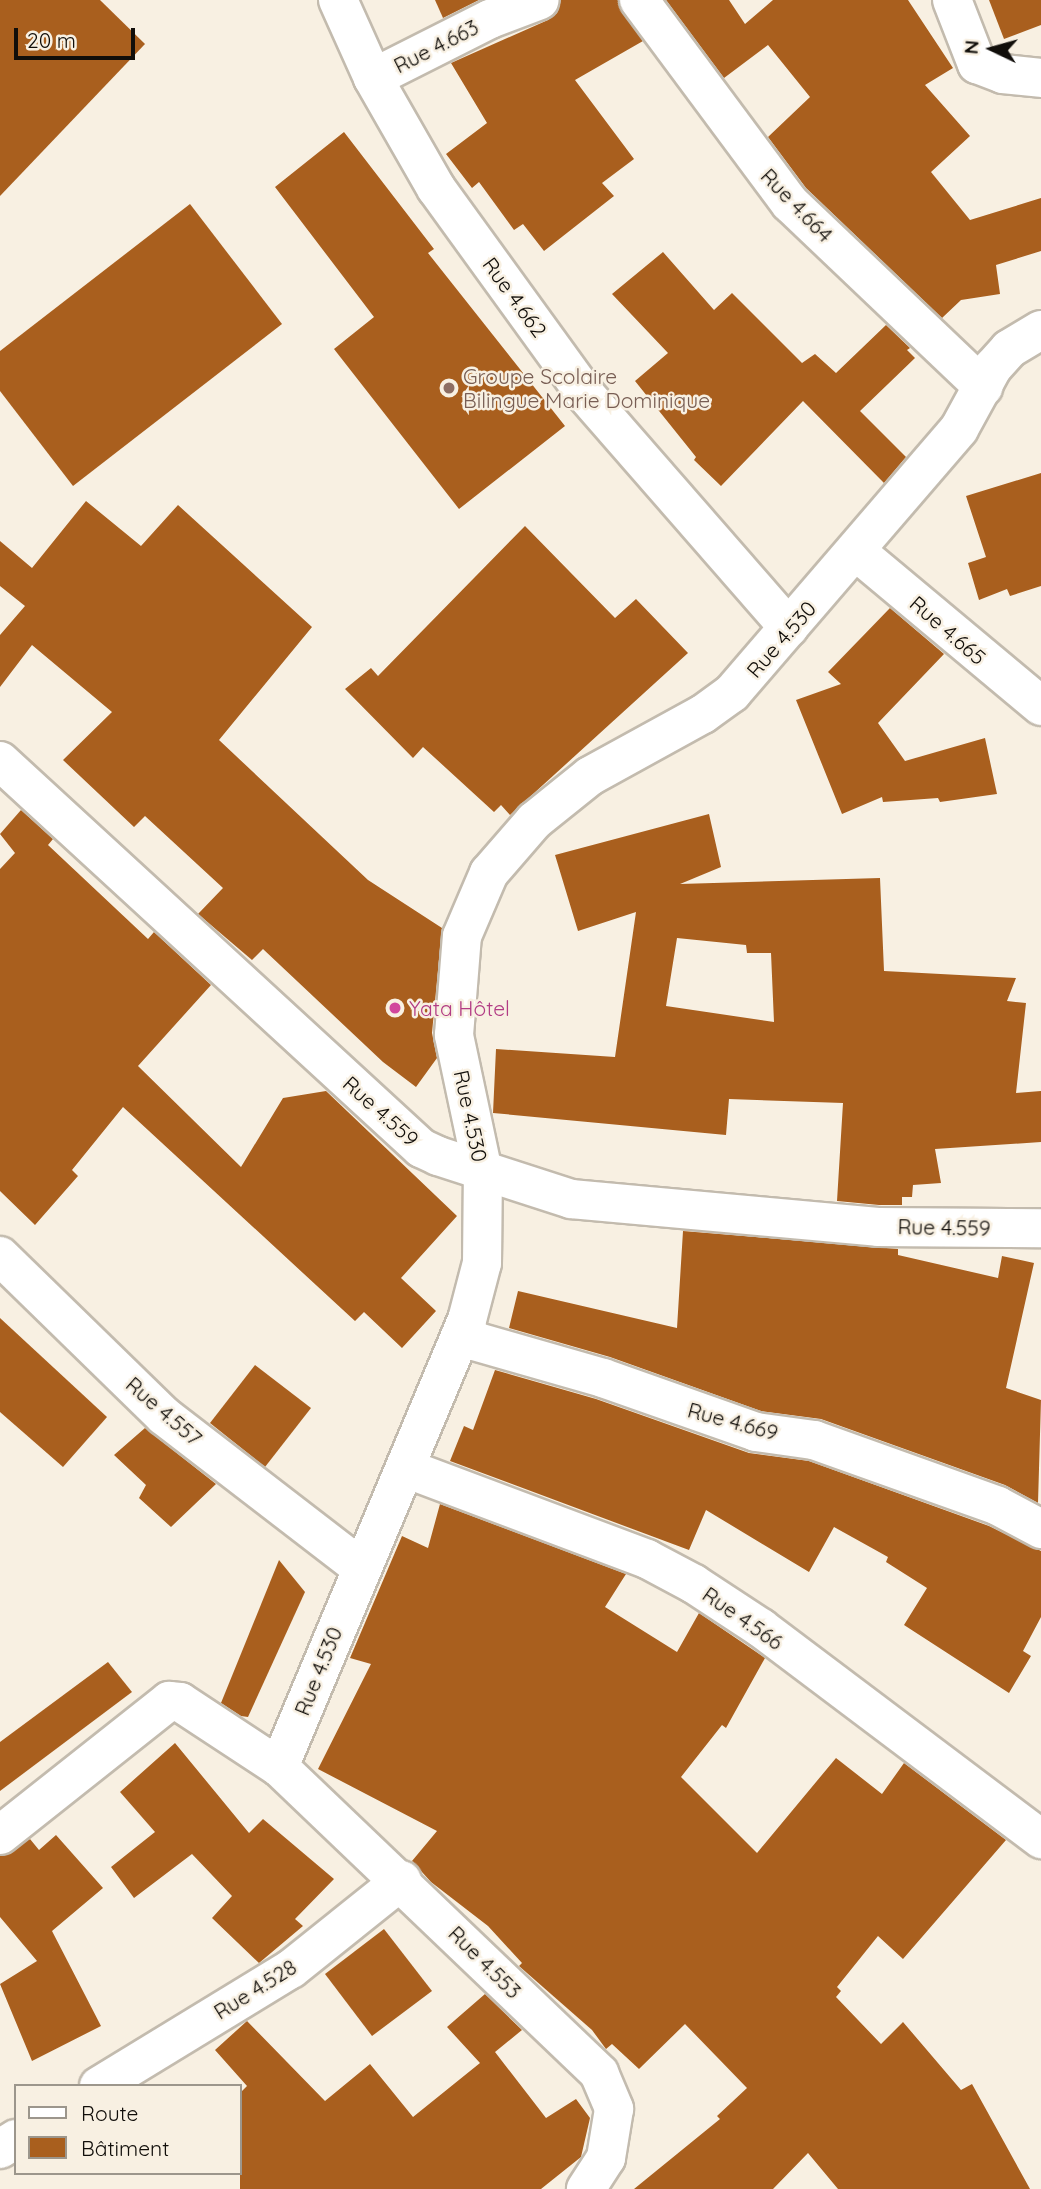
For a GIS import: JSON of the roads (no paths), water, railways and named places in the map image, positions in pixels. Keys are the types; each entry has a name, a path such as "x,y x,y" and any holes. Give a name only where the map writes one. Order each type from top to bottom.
{"street":[{"name":"Rue 4.662","path":"338,0 373,78 436,188 585,394 789,628"},
{"name":"Rue 4.663","path":"373,78 490,19 540,0"},
{"name":"Rue 4.664","path":"639,0 790,203 982,387"},
{"path":"952,0 977,64 1003,74 1041,78"},
{"name":"Rue 4.530","path":"279,1767 351,1559 405,1468 460,1337 482,1262 482,1172 454,1035 462,936 489,873 534,821 590,776 704,714 732,693 857,552 959,429 982,387 1009,349 1041,330"},
{"name":"Rue 4.665","path":"857,552 1041,706"},
{"name":"Rue 4.559","path":"0,761 421,1148 482,1172 571,1199 878,1227 1041,1228"},
{"name":"Rue 4.557","path":"0,1256 164,1416 351,1559"},
{"name":"Rue 4.669","path":"460,1337 603,1378 756,1432 814,1440 998,1506 1041,1529"},
{"name":"Rue 4.566","path":"405,1468 647,1559 694,1584 761,1628 1041,1839"},
{"path":"0,1835 169,1701 180,1702 279,1767"},
{"name":"Rue 4.553","path":"279,1767 402,1880 599,2073 614,2109 606,2158 586,2189"},
{"name":"Rue 4.528","path":"102,2084 291,1969 402,1880"}],"place":[{"name":"Groupe Scolaire Bilingue Marie Dominique","path":"449,388"},
{"name":"Yata Hôtel","path":"395,1008"}]}
